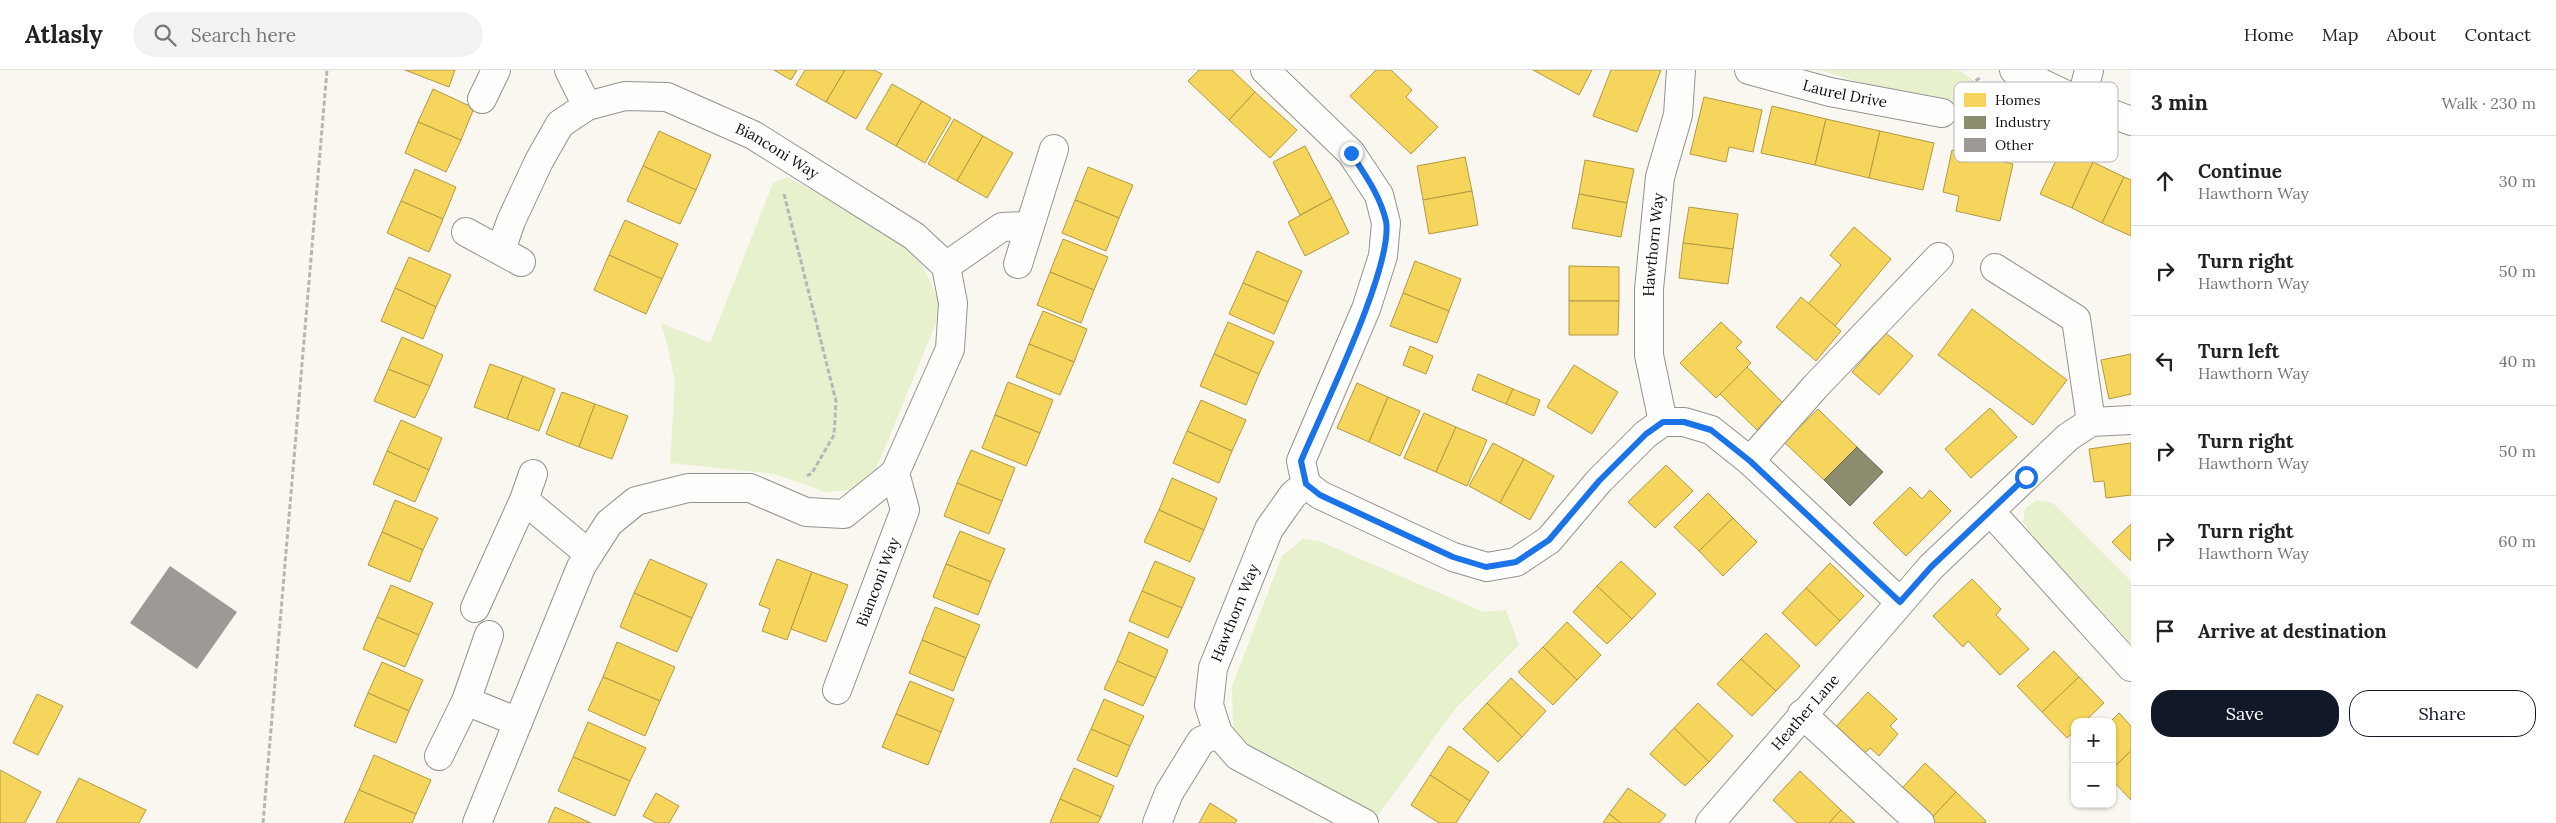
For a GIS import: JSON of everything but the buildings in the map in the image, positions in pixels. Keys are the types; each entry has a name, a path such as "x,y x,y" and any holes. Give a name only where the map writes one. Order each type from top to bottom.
{"street":[{"path":"482,99 496,70"},
{"path":"569,70 588,106"},
{"path":"1265,70 1351,153 1378,195 1386,223 1382,256 1366,309 1301,461 1306,484 1320,495 1453,557 1486,567 1516,562 1549,540 1599,481 1646,434 1663,422 1684,422 1711,430 1750,461 1900,602 1931,567 2068,438 2091,422 2131,420"},
{"name":"Laurel Drive","path":"1749,70 1830,92 1942,112"},
{"path":"2014,70 2039,82"},
{"name":"Hawthorn Way","path":"1663,422 1649,355 1649,289 1660,177 1678,115 1685,72"},
{"name":"Bianconi Way","path":"466,232 511,256 511,221 539,161 560,124 588,106 625,96 667,98 753,135 914,236 946,266"},
{"path":"2118,116 2131,121"},
{"path":"1018,264 1028,226 1054,149"},
{"path":"477,823 581,567 609,523 636,501 688,488 750,488 806,512 844,514 895,473 950,349 953,303 946,266 1002,227 1028,226"},
{"path":"1750,461 1815,387 1939,257"},
{"path":"1995,268 2076,319 2091,422"},
{"name":"Bianconi Way","path":"837,690 905,510 895,473"},
{"path":"475,608 524,500 533,474"},
{"name":"Hawthorn Way","path":"1306,484 1292,495 1269,529 1214,668 1209,704 1218,733 1238,756 1364,823"},
{"path":"524,500 589,554"},
{"path":"1990,511 2131,668"},
{"name":"Heather Lane","path":"1710,823 1900,602"},
{"path":"439,756 466,700 489,635"},
{"path":"466,700 518,722"},
{"path":"1802,714 1920,823"},
{"path":"1157,823 1169,793 1201,741 1218,733"}],"path":[{"path":"263,823 327,70"},
{"path":"772,497 812,473 834,435 836,401 773,148"}],"green space":[{"path":"1820,70 1959,70 1976,82 1954,82 1954,109 1945,103 1874,87"},
{"path":"788,177 895,237 922,265 938,299 936,323 877,467 851,490 825,492 775,474 670,463 675,383 661,323 710,343 773,183"},
{"path":"2036,500 2053,503 2131,581 2131,644 2101,611 2059,571 2023,522 2025,509"},
{"path":"1303,539 1319,541 1484,612 1506,610 1519,645 1456,708 1374,821 1266,761 1233,730 1232,686 1282,556"}],"route":[{"path":"1351,153 1378,195 1386,223 1382,256 1366,309 1301,461 1306,484 1320,495 1453,557 1486,567 1516,562 1549,540 1599,481 1646,434 1663,422 1684,422 1711,430 1750,461 1900,602 1931,567 2026,477"}]}
